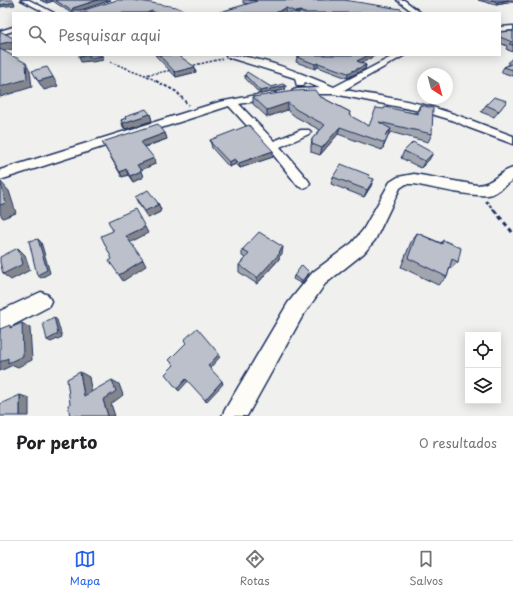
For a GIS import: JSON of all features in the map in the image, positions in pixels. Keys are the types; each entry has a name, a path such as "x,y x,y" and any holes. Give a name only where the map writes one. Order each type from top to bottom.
{"street":[{"path":"24,0 49,12"},
{"path":"400,0 417,12"},
{"path":"501,29 513,28"},
{"path":"0,33 12,29"},
{"path":"238,56 299,76 334,91 427,109 459,119 471,126 513,140"},
{"path":"0,175 231,102 294,93 334,91 399,56"},
{"path":"294,93 301,80 299,76"},
{"path":"231,102 272,146 303,183"},
{"path":"272,146 305,132"},
{"path":"234,416 295,310 319,278 358,248 369,235 395,185 403,180 414,179 477,190 488,190 513,173"},
{"path":"0,322 41,301"}],"path":[{"path":"184,67 238,56"},
{"path":"110,62 153,78 182,96 188,105 181,117"},
{"path":"145,75 177,69"},
{"path":"477,190 513,233"}],"building":[{"path":"0,0 13,0 14,2 0,5"},
{"path":"55,0 98,0 73,8 72,10 84,10 117,0 133,0 176,7 188,12 152,11 73,12"},
{"path":"249,0 344,0 401,9 404,12 296,12 286,8 277,12 220,12 257,1"},
{"path":"491,0 509,0 497,2"},
{"path":"0,31 12,37 12,41 0,44"},
{"path":"513,31 513,45 509,44 512,42 501,37 501,32"},
{"path":"0,49 26,63 27,79 0,87"},
{"path":"90,56 102,56 90,58"},
{"path":"160,56 179,56 195,67 175,72"},
{"path":"367,56 357,61 366,65 348,73 318,63 315,64 297,57"},
{"path":"513,63 513,70 504,67"},
{"path":"47,67 53,77 38,81 32,71"},
{"path":"247,72 271,87 283,84 286,86 260,91 245,75"},
{"path":"315,90 319,96 350,112 349,115 369,126 376,108 384,109 385,107 418,114 420,105 433,108 432,134 379,122 391,129 385,135 388,136 385,143 340,127 322,148 312,144 312,139 325,125 297,110 288,103 267,110 253,97 294,91"},
{"path":"494,97 507,101 499,111 486,105"},
{"path":"146,109 150,114 123,123 121,120 127,118 125,116"},
{"path":"158,124 165,133 141,142 154,158 137,165 141,171 130,176 126,169 120,172 102,142"},
{"path":"249,125 273,151 239,163 235,159 229,162 211,143 212,142 210,140"},
{"path":"413,142 433,153 425,161 404,151"},
{"path":"341,164 369,175 368,177 374,179 367,190 333,177"},
{"path":"0,181 6,203 0,205"},
{"path":"148,190 158,205 145,211 135,197"},
{"path":"135,209 145,227 126,236 143,260 119,275 109,261 112,259 101,236 113,231 108,221"},
{"path":"259,232 283,247 279,252 280,253 257,278 239,265 249,254 242,250"},
{"path":"417,233 442,244 443,240 461,248 458,262 452,259 447,277 408,258"},
{"path":"38,239 47,270 37,275 29,241"},
{"path":"18,248 23,264 3,274 0,257"},
{"path":"302,265 309,272 302,281 294,276"},
{"path":"54,317 58,334 47,340 43,323"},
{"path":"22,323 23,356 8,363 8,358 0,362 0,329 10,325 10,328"},
{"path":"197,328 219,354 208,366 222,381 205,400 186,379 177,389 165,374 174,365 169,360 186,343 184,340"},
{"path":"80,372 84,396 112,380 116,391 103,400 108,416 70,416 67,379"},
{"path":"20,395 20,416 0,416 0,404"}]}
